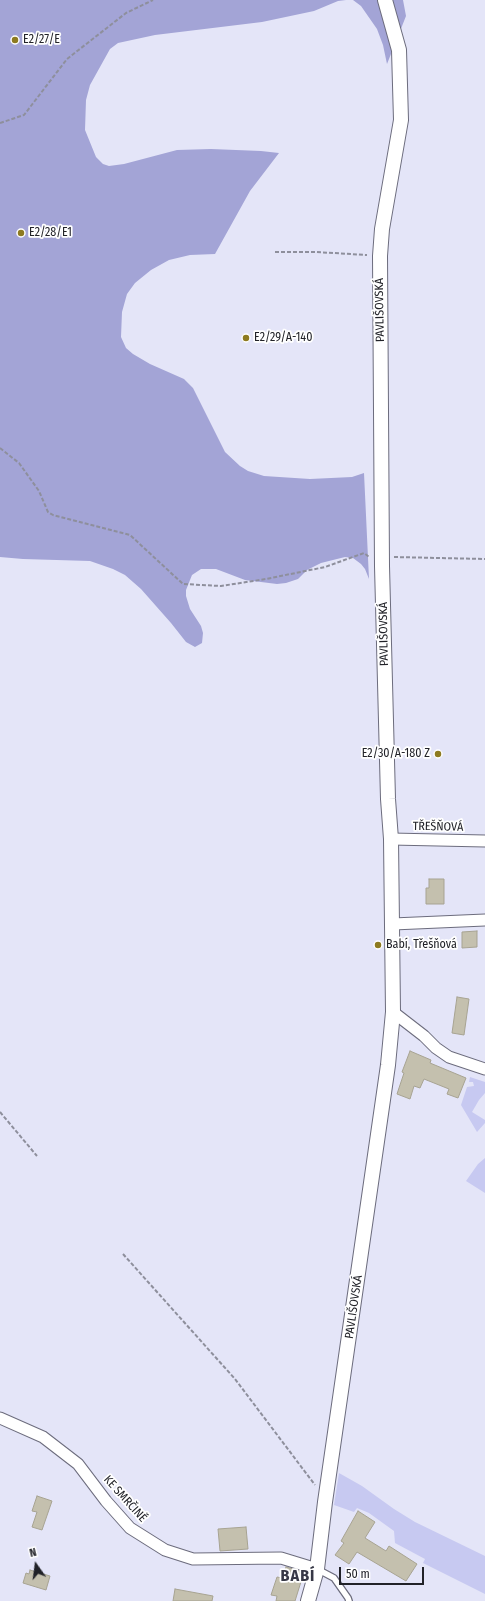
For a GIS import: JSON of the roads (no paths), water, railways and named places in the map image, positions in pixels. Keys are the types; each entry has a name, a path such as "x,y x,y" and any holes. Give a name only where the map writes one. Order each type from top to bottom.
{"street":[{"name":"PAVLIŠOVSKÁ","path":"308,1601 317,1569 325,1502 388,1065 393,1012 391,839 388,798 382,562 380,256 382,230 401,120 399,50 385,0"},
{"name":"TŘEŠŇOVÁ","path":"391,839 485,841"},
{"path":"392,924 485,920"},
{"path":"393,1012 449,1057 485,1069"},
{"name":"KE SMRČINĚ","path":"0,1418 44,1437 73,1460 78,1464 106,1501 130,1528 165,1550 193,1559 281,1558 317,1569"}],"lane":[{"path":"317,1569 334,1578 348,1598 348,1601"}],"place":[{"name":"E2/27/E","path":"15,40"},
{"name":"E2/28/E1","path":"21,233"},
{"name":"E2/29/A-140","path":"246,338"},
{"name":"E2/30/A-180 Z","path":"438,754"},
{"name":"Babí, Třešňová","path":"378,945"}],"district":[{"name":"BABÍ","path":"298,1577"}]}
